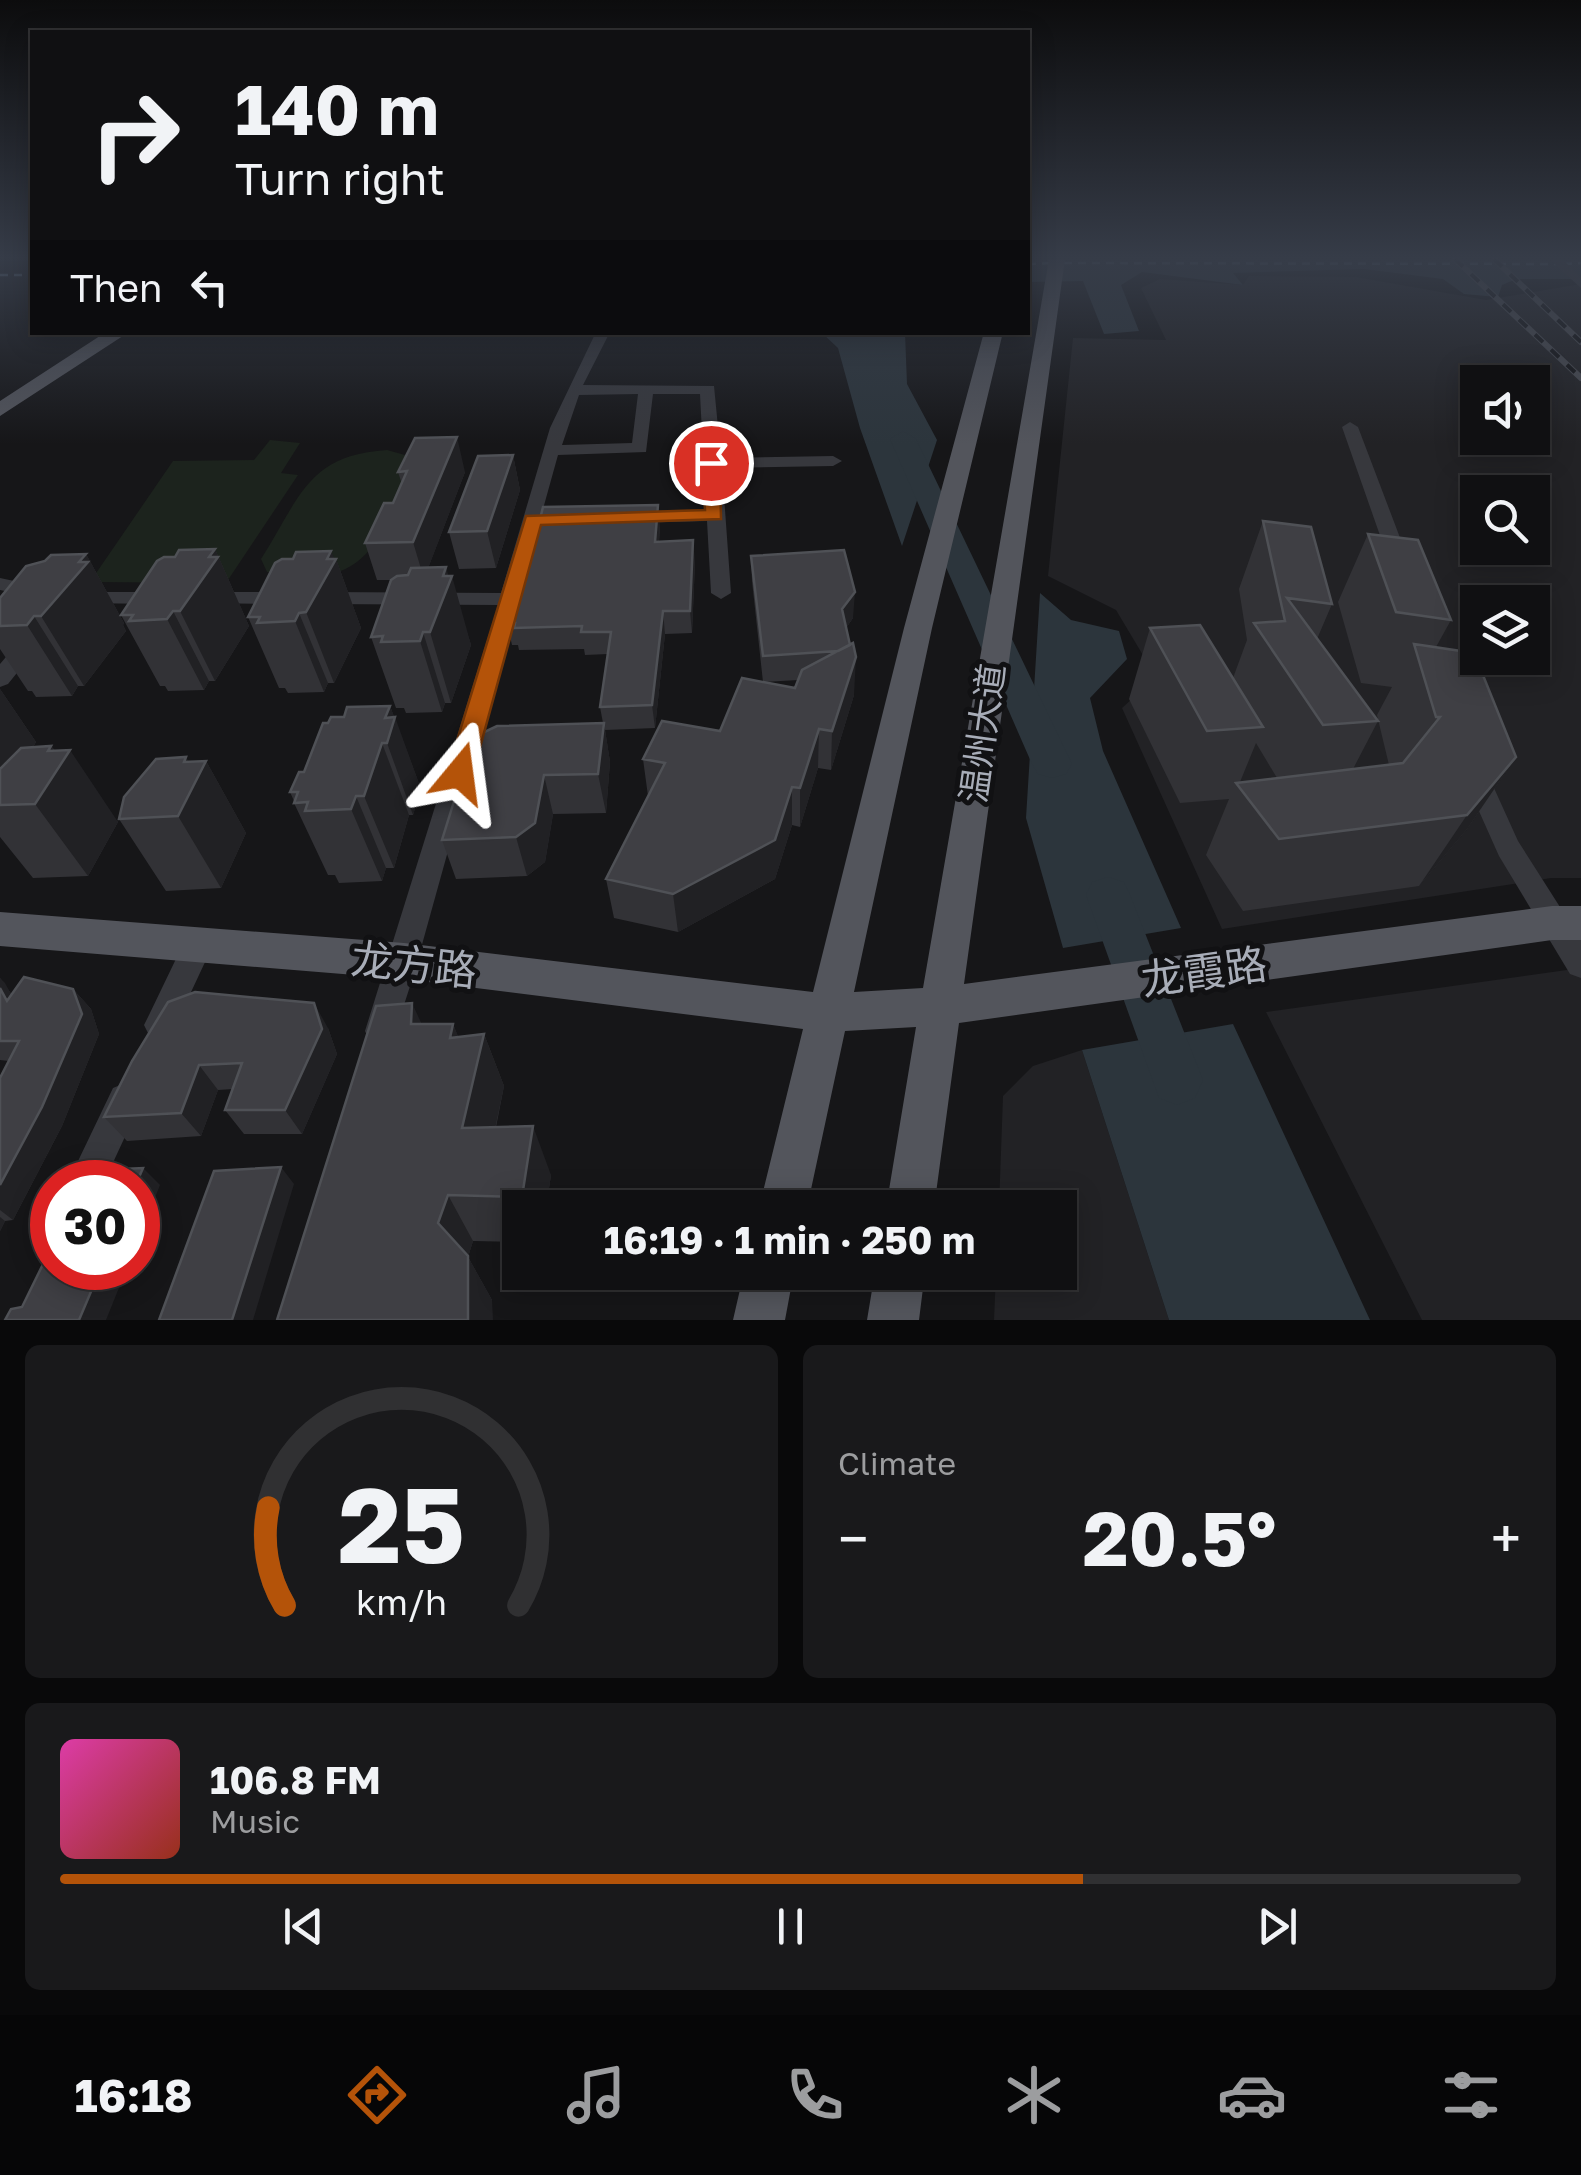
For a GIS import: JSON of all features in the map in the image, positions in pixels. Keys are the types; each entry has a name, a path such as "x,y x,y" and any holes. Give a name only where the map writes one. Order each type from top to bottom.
{"main road":[{"name":"温州大道","path":"913,1190 1008,551 1048,321"},
{"path":"0,410 115,335"},
{"path":"788,1190 918,628 993,335"},
{"name":"龙霞路","path":"826,1013 941,1006 1567,923"},
{"name":"龙方路","path":"0,930 404,961 826,1013"},
{"path":"759,1320 765,1290"},
{"path":"893,1320 897,1290"}],"street":[{"path":"374,1056 510,598 542,520 554,450 573,390 601,335"},
{"path":"554,450 640,448 646,388"},
{"path":"573,390 708,389 721,593"},
{"path":"1350,426 1411,596"},
{"path":"711,463 834,461"},
{"path":"606,518 715,515"},
{"path":"0,584 56,611 510,598"},
{"path":"0,679 56,611"},
{"path":"1465,746 1486,802 1567,923 1581,965"},
{"path":"96,1160 198,945"}],"shaded area":[{"path":"1099,321 1135,321 1139,331 1104,334"},
{"path":"1157,321 1581,321 1581,878 1551,878 1222,929 1122,708 1156,677 1116,610 1048,576 1073,338 1166,340"},
{"path":"824,335 905,335 907,384 937,440 902,546 860,428 838,348"},
{"path":"270,440 300,443 281,473 298,475 226,583 90,582 173,461 254,460"},
{"path":"387,450 405,455 418,466 392,517 365,555 348,568 327,575 300,577 267,572 261,559 309,483 339,461"},
{"path":"1040,593 1071,620 1119,631 1127,659 1090,698 1103,751 1181,928 1063,948 1026,818"},
{"path":"1581,968 1581,1320 1422,1320 1266,1012"},
{"path":"1233,1024 1370,1320 1169,1320 1082,1050"},
{"path":"1082,1050 1169,1320 994,1320 995,1290 1077,1290 1077,1190 1000,1190 1003,1096 1033,1066"}],"building":[{"path":"457,437 413,542 365,543 384,503 393,503 407,471 398,472 415,438"},
{"path":"513,455 487,531 449,532 478,456"},
{"path":"658,505 655,542 693,540 690,611 663,611 652,705 600,707 611,632 581,632 582,626 514,628 515,623 507,623 517,585 524,584 543,507"},
{"path":"1263,521 1311,527 1332,604 1287,598 1378,721 1323,725 1254,623 1285,621"},
{"path":"1368,534 1418,540 1451,620 1396,612"},
{"path":"215,549 209,557 218,557 180,611 173,611 167,619 129,621 133,615 121,615 157,561 175,557 179,550"},
{"path":"844,550 855,592 842,609 850,645 838,651 763,656 751,556"},
{"path":"331,551 327,559 336,559 306,612 299,613 295,621 257,623 260,617 248,617 275,563 293,559 296,552"},
{"path":"86,554 79,562 88,562 41,616 34,616 27,625 0,626 0,598 26,566 45,561 51,555"},
{"path":"446,567 443,576 452,576 430,632 423,632 420,641 381,642 383,636 371,637 391,580 408,575 411,568"},
{"path":"1200,625 1263,727 1207,731 1150,628"},
{"path":"853,643 856,657 832,731 819,729 800,788 792,787 775,840 673,894 606,879 665,763 643,759 662,721 720,731 742,678 795,688 802,670"},
{"path":"1414,644 1460,651 1460,675 1483,675 1516,757 1467,815 1279,839 1236,783 1403,763 1440,717 1436,717"},
{"path":"390,706 385,718 395,717 364,796 356,796 351,809 305,811 308,802 294,803 298,792 290,792 299,772 304,772 323,723 331,717 344,717 347,707"},
{"path":"604,723 598,774 544,775 535,823 516,837 442,840 474,737 497,726"},
{"path":"51,746 48,751 70,750 35,804 0,805 0,769 21,748"},
{"path":"186,757 184,762 206,761 178,816 119,819 124,797 156,759"},
{"path":"24,977 73,989 82,1014 42,1107 0,1185 0,1078 19,1041 0,1041 0,988 7,1001"},
{"path":"195,992 314,1003 322,1029 285,1110 225,1110 242,1063 199,1065 181,1113 104,1117 168,1002"},
{"path":"412,1003 411,1024 453,1024 450,1038 484,1034 462,1128 533,1126 523,1190 502,1190 502,1196 448,1195 438,1223 468,1256 468,1320 277,1320 376,1006"},
{"path":"281,1167 232,1320 159,1320 214,1171"},
{"path":"30,1290 92,1290 79,1320 5,1320 11,1309 22,1307"}],"waterway":[{"path":"903,439 1052,764"},
{"path":"1108,895 1177,1080"}],"railway":[{"path":"1520,321 1581,378"},
{"path":"1559,321 1581,342"}],"route":[{"path":"460,773 533,520 715,515 711,463"}]}
